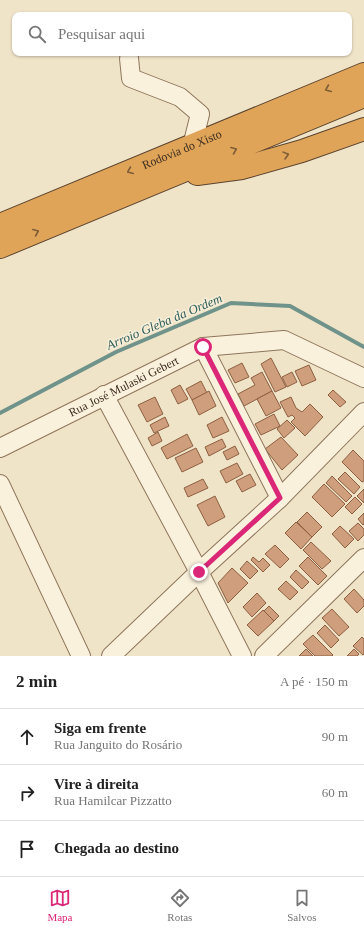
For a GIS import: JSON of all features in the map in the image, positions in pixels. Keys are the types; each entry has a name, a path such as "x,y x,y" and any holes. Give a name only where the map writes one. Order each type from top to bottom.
{"highway":[{"name":"Rodovia do Xisto","path":"0,225 364,74"},
{"name":"Rodovia do Xisto","path":"0,246 364,96"},
{"path":"166,178 242,168 302,151 364,129"}],"street":[{"path":"130,58 131,78 180,97 200,114 192,146"},
{"name":"Rua José Mulaski Gebert","path":"0,448 203,347 284,340 364,378"},
{"path":"203,347 280,498"},
{"path":"104,395 199,572 242,656"},
{"path":"111,656 199,572 280,498 364,412"},
{"path":"0,484 82,656"},
{"path":"264,656 364,558"}],"building":[{"path":"271,358 286,387 275,392 261,364"},
{"path":"242,363 249,377 235,383 228,370"},
{"path":"309,365 316,380 302,386 295,371"},
{"path":"262,372 272,391 244,406 238,394 255,385 251,378"},
{"path":"292,372 297,382 287,387 282,377"},
{"path":"201,381 207,393 192,400 186,389"},
{"path":"180,385 188,399 178,404 171,390"},
{"path":"333,390 346,402 340,407 328,395"},
{"path":"209,391 216,406 199,415 192,400"},
{"path":"272,391 281,408 266,416 257,399"},
{"path":"155,397 163,414 147,422 138,405"},
{"path":"291,397 296,408 302,412 310,404 323,417 305,436 291,422 295,418 292,415 288,417 280,402"},
{"path":"274,414 280,426 261,435 255,424"},
{"path":"165,417 169,426 154,433 150,425"},
{"path":"222,417 229,431 213,438 207,425"},
{"path":"287,420 295,428 284,438 277,429"},
{"path":"158,432 162,441 152,446 148,438"},
{"path":"187,434 193,446 167,459 161,448"},
{"path":"281,437 298,455 282,470 265,449"},
{"path":"222,439 226,447 209,456 205,447"},
{"path":"235,446 239,454 227,460 223,452"},
{"path":"196,448 203,462 182,472 175,458"},
{"path":"353,450 364,461 364,481 362,482 342,462"},
{"path":"237,463 243,474 226,483 220,471"},
{"path":"345,472 360,487 354,494 338,479"},
{"path":"250,474 256,485 242,492 236,481"},
{"path":"332,476 352,496 346,502 326,483"},
{"path":"203,479 208,488 188,497 184,488"},
{"path":"324,484 345,504 332,517 312,497"},
{"path":"364,489 364,503 357,496"},
{"path":"215,496 225,517 208,526 197,505"},
{"path":"355,497 362,504 352,514 345,507"},
{"path":"307,512 322,527 312,537 297,522"},
{"path":"364,513 364,524 363,525 358,519"},
{"path":"296,522 312,537 301,549 285,533"},
{"path":"358,523 364,529 364,535 358,541 349,531"},
{"path":"340,526 354,539 345,548 332,534"},
{"path":"311,542 331,561 322,569 303,550"},
{"path":"275,545 289,559 280,568 265,554"},
{"path":"253,557 259,562 263,558 270,565 263,572 251,560"},
{"path":"308,557 327,576 318,585 299,566"},
{"path":"247,561 258,571 250,579 240,569"},
{"path":"232,568 248,583 228,603 218,583"},
{"path":"296,570 309,582 302,589 290,577"},
{"path":"286,581 298,592 290,600 278,589"},
{"path":"354,589 364,600 364,606 357,613 344,599"},
{"path":"257,593 266,603 252,617 243,607"},
{"path":"269,606 279,616 274,621 264,611"},
{"path":"332,609 349,627 339,636 322,618"},
{"path":"263,610 274,621 258,636 247,625"},
{"path":"325,625 339,640 331,648 317,633"},
{"path":"313,635 333,655 332,656 315,656 303,644"},
{"path":"362,637 364,639 363,655 353,646"},
{"path":"306,649 313,656 299,656"},
{"path":"354,649 359,654 357,656 347,656"}],"waterway":[{"name":"Arroio Gleba da Ordem","path":"0,413 116,352 231,303 290,306 364,347"}],"route":[{"path":"199,572 280,498 203,347"}]}
